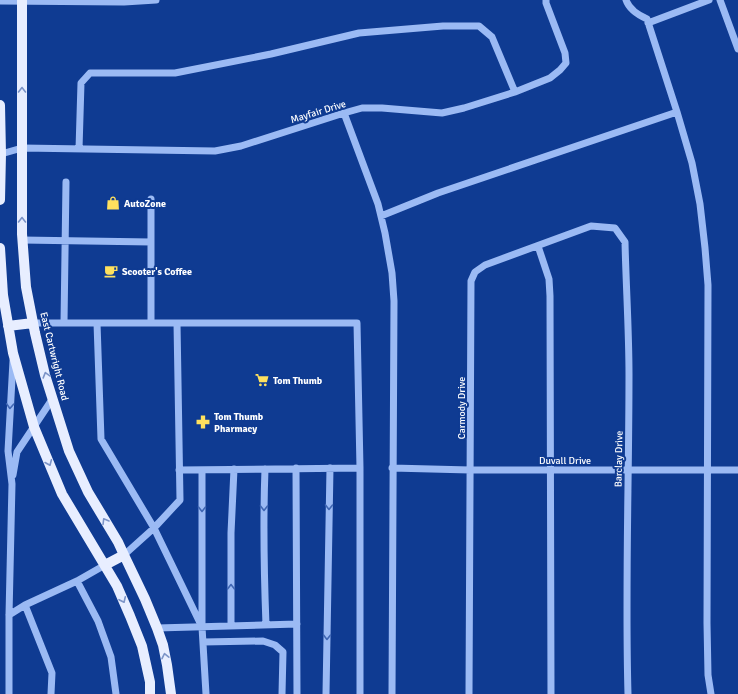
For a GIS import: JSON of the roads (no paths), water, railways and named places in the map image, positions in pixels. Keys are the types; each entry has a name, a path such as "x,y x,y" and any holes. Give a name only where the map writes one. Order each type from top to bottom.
{"main road":[{"name":"East Cartwright Road","path":"22,1 22,240 26,287 33,323 45,375 69,451 88,492 118,542 145,599 163,645 171,694"},
{"path":"0,105 0,200"},
{"path":"0,248 3,295 13,354 34,426 62,494 117,586 130,616 142,646 150,682 150,694"},
{"path":"8,326 33,323"},
{"path":"105,565 124,555"}],"street":[{"path":"0,1 124,2 156,0"},
{"name":"Mayfair Drive","path":"1,154 22,148 216,151 241,146 362,108 382,108 442,113 464,108 515,92 550,78 566,63 565,53 546,0"},
{"path":"626,0 637,14 647,19 692,163 700,204 708,285 707,623 708,675 711,694"},
{"path":"648,23 708,0"},
{"path":"720,0 738,49"},
{"path":"79,149 81,83 90,73 175,73 271,54 359,33 443,26 478,26 492,37 515,92"},
{"path":"381,216 438,193 677,112"},
{"path":"344,113 378,204 392,273 394,301 392,694"},
{"path":"64,323 66,182"},
{"path":"151,199 151,323"},
{"name":"Carmody Drive","path":"469,694 471,281 475,272 485,265 591,226 615,228"},
{"name":"Barclay Drive","path":"615,228 625,242 629,374 628,694"},
{"path":"22,240 151,242"},
{"path":"538,246 549,279 550,296 551,694"},
{"path":"33,323 357,323 360,468 360,694"},
{"path":"97,323 101,439 154,528 202,627"},
{"path":"124,555 154,528 180,500 177,323"},
{"path":"12,484 8,451 13,354"},
{"path":"9,694 12,484 17,452 53,398"},
{"path":"296,468 297,694"},
{"path":"326,694 330,468"},
{"path":"179,470 360,468"},
{"name":"Duvall Drive","path":"392,468 470,470 738,470"},
{"path":"232,626 234,469"},
{"path":"265,469 264,590 266,626"},
{"path":"202,470 202,627 206,694"},
{"path":"9,614 77,581 105,565"},
{"path":"77,581 98,621 111,657 116,694"},
{"path":"25,605 52,673 51,694"},
{"path":"157,628 297,624"},
{"path":"203,642 263,641 275,645 283,652 282,694"}],"place":[{"name":"AutoZone","path":"113,203"},
{"name":"Scooter's Coffee","path":"111,271"},
{"name":"Tom Thumb","path":"262,380"},
{"name":"Tom Thumb Pharmacy","path":"203,422"}]}
